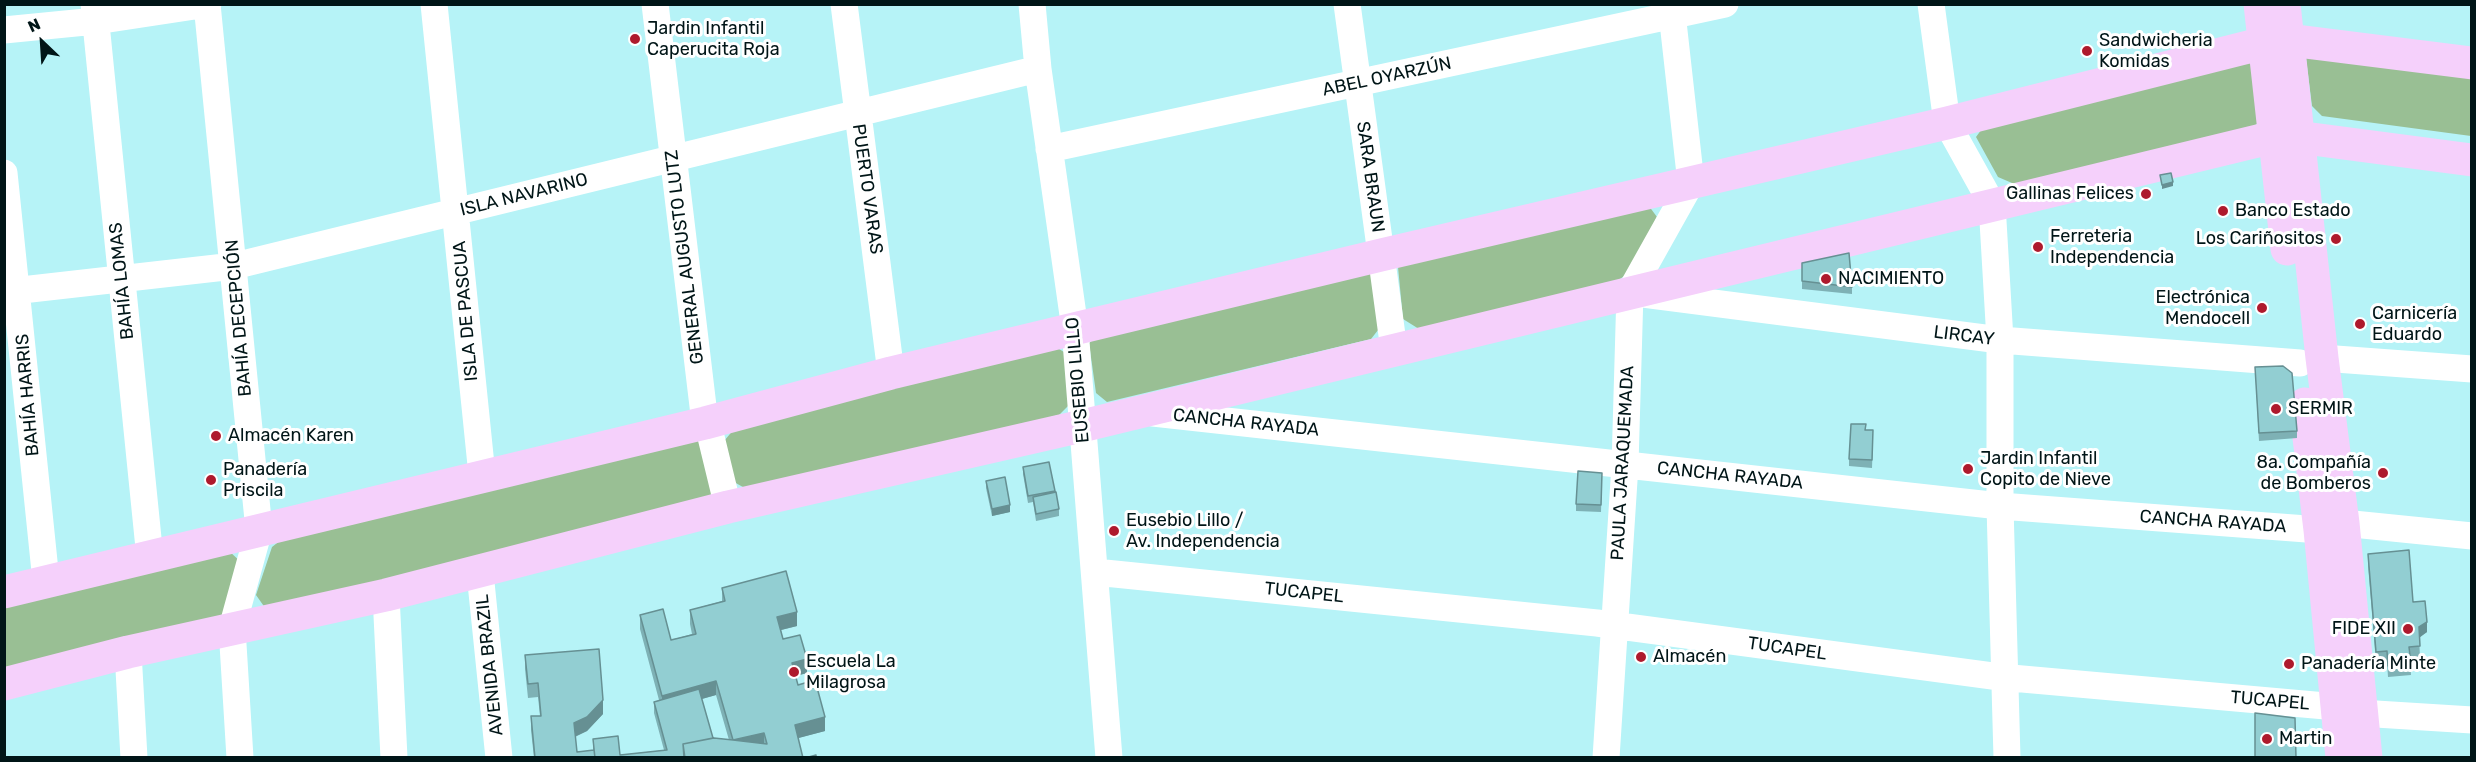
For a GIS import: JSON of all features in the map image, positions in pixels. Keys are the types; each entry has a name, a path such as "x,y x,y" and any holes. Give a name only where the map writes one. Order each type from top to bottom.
{"main road":[{"path":"2260,4 2277,41"},
{"path":"2284,4 2277,41 2311,361 2332,526 2348,710 2342,758"},
{"path":"4,592 705,423 891,373 1381,255 1947,123 2277,41 2472,63"},
{"path":"4,684 128,652 480,573 728,507 1082,426 1992,204 2286,137 2472,160"},
{"path":"2348,710 2366,758"}],"street":[{"name":"ISLA DE PASCUA","path":"434,4 482,475"},
{"name":"GENERAL AUGUSTO LUTZ","path":"655,4 705,423 711,437 728,507"},
{"name":"PUERTO VARAS","path":"844,4 891,373"},
{"name":"EUSEBIO LILLO","path":"1032,4 1038,69 1075,329 1109,758"},
{"name":"SARA BRAUN","path":"1347,4 1394,350"},
{"name":"ABEL OYARZÚN","path":"1049,149 1357,84 1672,10 1725,4"},
{"path":"1931,4 1947,123 1992,204 2000,340 2000,506 2007,758"},
{"path":"4,30 95,13 208,5"},
{"name":"BAHÍA DECEPCIÓN","path":"208,5 259,530 232,628 240,758"},
{"path":"1672,10 1691,183"},
{"name":"BAHÍA LOMAS","path":"95,13 150,558"},
{"name":"ISLA NAVARINO","path":"11,291 234,266 1038,69"},
{"name":"BAHÍA HARRIS","path":"4,173 11,291 46,581"},
{"name":"PAULA JARAQUEMADA","path":"1606,758 1626,465 1630,292 1691,183"},
{"name":"LIRCAY","path":"1630,292 2000,340 2311,361 2472,369"},
{"name":"CANCHA RAYADA","path":"1140,412 2000,506 2472,536"},
{"name":"TUCAPEL","path":"1095,572 1615,626 2006,678 2472,720"},
{"name":"AVENIDA BRAZIL","path":"480,573 499,758"},
{"path":"386,595 394,758"},
{"path":"128,652 134,758"}],"green space":[{"path":"2241,57 2256,64 2264,119 2251,128 2019,186 1998,177 1976,137 1987,122"},
{"path":"2306,58 2471,69 2471,136 2322,116 2312,106"},
{"path":"1646,202 1657,217 1627,274 1613,284 1419,329 1403,319 1398,267"},
{"path":"1367,267 1377,278 1382,325 1371,339 1107,402 1096,393 1089,343 1104,331"},
{"path":"1049,343 1064,352 1072,402 1059,415 750,491 734,482 724,441 735,428"},
{"path":"688,435 702,443 714,490 705,503 268,612 256,595 272,547 286,536"},
{"path":"229,551 243,564 229,616 5,677 4,603"}],"building":[{"path":"2171,173 2173,182 2162,185 2160,175"},
{"name":"NACIMIENTO","path":"1849,253 1852,287 1802,281 1802,263"},
{"name":"SERMIR","path":"2283,366 2292,373 2297,431 2259,433 2255,367"},
{"path":"1851,424 1866,424 1865,430 1873,430 1872,460 1849,459"},
{"path":"1049,462 1055,491 1028,496 1023,467"},
{"path":"1578,471 1602,473 1601,505 1576,504"},
{"path":"1005,477 1010,505 992,509 986,481"},
{"path":"1056,492 1059,509 1036,514 1033,497"},
{"path":"2409,550 2413,602 2425,601 2427,622 2419,627 2420,646 2409,647 2411,664 2388,666 2387,651 2376,652 2368,554"},
{"path":"786,571 797,612 777,617 783,639 800,635 807,659 792,663 798,685 815,680 825,717 795,725 803,758 685,758 683,744 714,738 733,740 716,681 662,696 640,615 663,609 671,640 696,634 690,610 725,601 722,588","holes":["764,733 767,744 733,740"]},
{"path":"599,649 603,700 587,717 574,723 577,752 594,750 595,758 535,758 531,716 541,716 538,683 528,684 525,655"},
{"path":"699,689 713,738 683,744 684,758 595,758 593,739 618,736 620,755 667,750 654,702"},
{"path":"2255,713 2295,718 2296,758 2255,758"}],"place":[{"name":"Jardin Infantil Caperucita Roja","path":"635,39"},
{"name":"Sandwicheria Komidas","path":"2087,51"},
{"name":"Gallinas Felices","path":"2146,194"},
{"name":"Banco Estado","path":"2223,211"},
{"name":"Los Cariñositos","path":"2336,239"},
{"name":"Ferreteria Independencia","path":"2038,247"},
{"name":"NACIMIENTO","path":"1826,279"},
{"name":"Electrónica Mendocell","path":"2262,308"},
{"name":"Carnicería Eduardo","path":"2360,324"},
{"name":"SERMIR","path":"2276,409"},
{"name":"Almacén Karen","path":"216,436"},
{"name":"Jardin Infantil Copito de Nieve","path":"1968,469"},
{"name":"8a. Compañía de Bomberos","path":"2383,473"},
{"name":"Panadería Priscila","path":"211,480"},
{"name":"Eusebio Lillo / Av. Independencia","path":"1114,531"},
{"name":"FIDE XII","path":"2408,629"},
{"name":"Almacén","path":"1641,657"},
{"name":"Panadería Minte","path":"2289,664"},
{"name":"Escuela La Milagrosa","path":"794,672"},
{"name":"Martin","path":"2267,739"}]}
